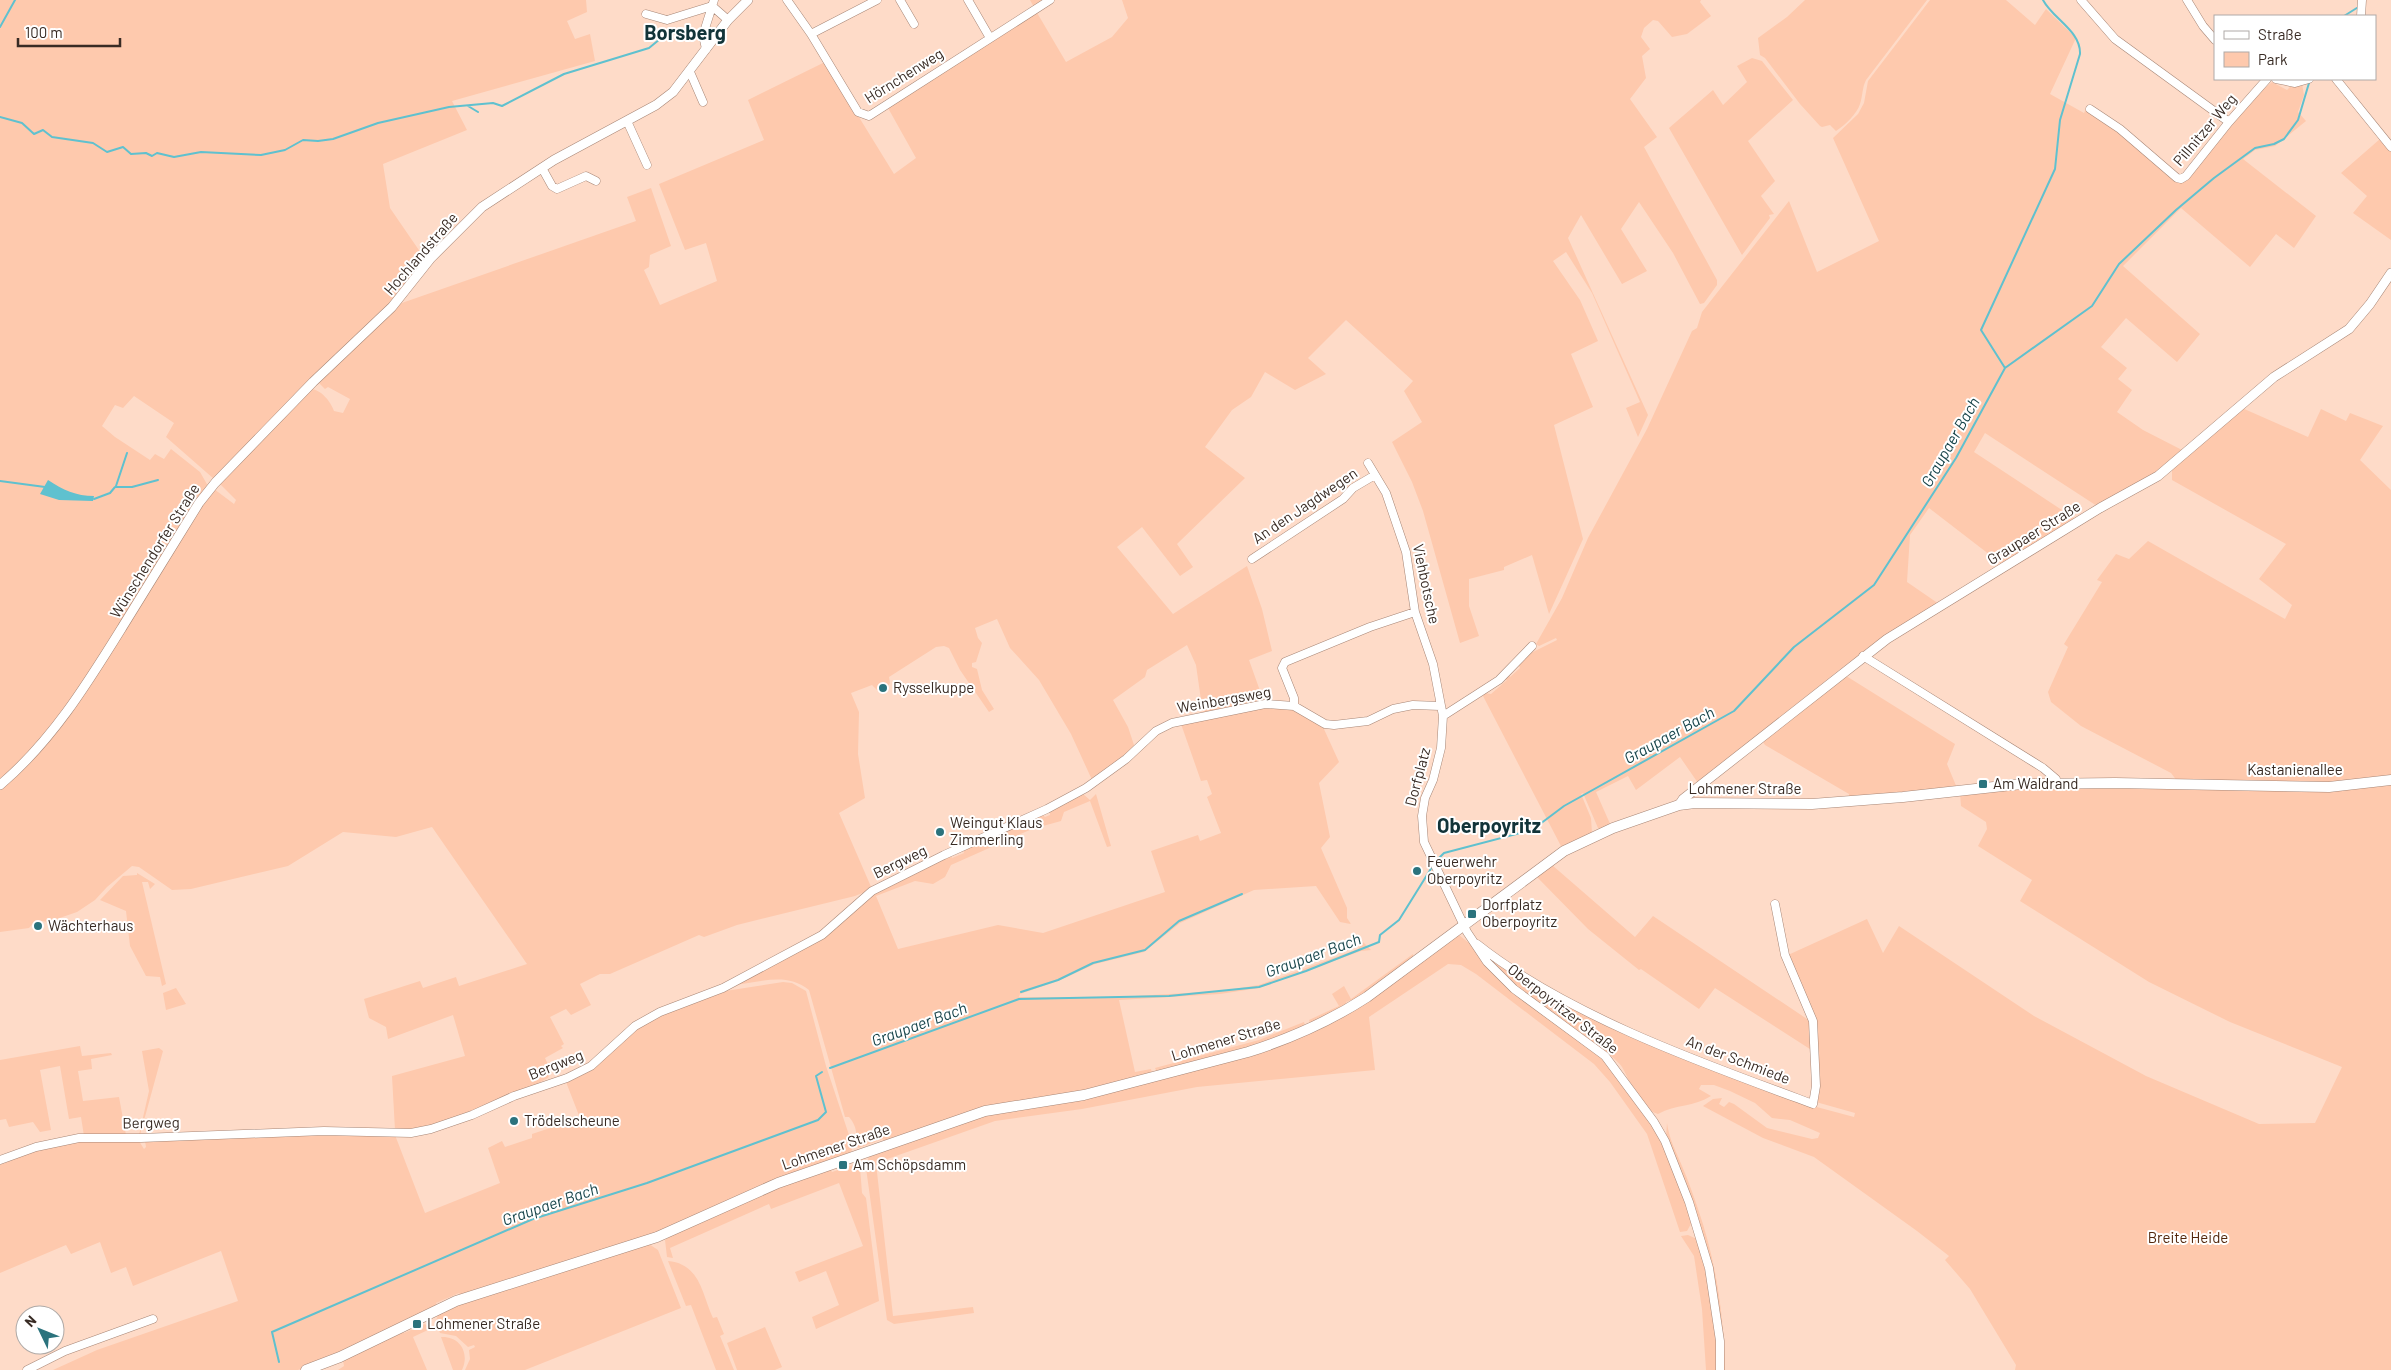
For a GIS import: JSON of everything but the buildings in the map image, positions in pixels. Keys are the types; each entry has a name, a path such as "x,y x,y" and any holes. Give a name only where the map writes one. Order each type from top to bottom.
{"main road":[{"name":"Kastanienallee","path":"2199,784 2329,787 2391,780"},
{"name":"Lohmener Straße","path":"306,1370 340,1357 456,1300 657,1237 778,1183 957,1121 1005,1107 1084,1095 1229,1057 1274,1043 1347,1010 1564,851 1606,831 1680,805 1695,802 1812,804 1902,797 2021,784 2199,784"}],"street":[{"name":"Hochlandstraße","path":"373,327 405,292 431,258 482,207 542,168 656,105 673,92 728,20 748,0"},
{"name":"Hörnchenweg","path":"787,0 811,34 858,112 870,116 1050,0"},
{"path":"811,34 877,0"},
{"path":"900,0 914,24"},
{"path":"968,0 990,38"},
{"path":"2081,0 2115,40 2229,122"},
{"path":"2187,0 2203,26 2214,39"},
{"path":"2362,0 2362,15"},
{"path":"713,3 728,20"},
{"path":"646,14 667,20 713,3"},
{"path":"706,49 703,34 713,3"},
{"path":"690,72 703,92 703,102"},
{"name":"Pillnitzer Weg","path":"2090,109 2120,130 2177,178 2181,179 2186,176 2229,122 2266,80"},
{"path":"2281,80 2295,83 2306,80"},
{"path":"2337,80 2391,147"},
{"path":"627,120 647,165"},
{"path":"542,168 552,186 557,189 583,177 596,181"},
{"name":"Graupaer Straße","path":"1680,805 1683,799 1887,639 2023,555 2158,476 2274,377 2348,328 2370,304 2391,273"},
{"name":"Wünschendorfer Straße","path":"0,785 40,748 64,717 92,677 199,503 214,483 313,382 373,327"},
{"name":"Viehbotsche","path":"1368,463 1386,493 1406,552 1415,612 1433,664 1443,716"},
{"name":"An den Jagdwegen","path":"1252,559 1343,499 1353,488 1375,475"},
{"path":"1294,706 1294,698 1282,668 1285,662 1370,627 1415,612"},
{"path":"1443,716 1499,680 1532,646"},
{"path":"1863,656 2044,768 2056,779 2056,783"},
{"name":"Weinbergsweg","path":"1086,788 1126,759 1156,731 1172,723 1265,704 1294,706 1325,724 1334,725 1368,722 1393,709 1413,705 1440,706"},
{"name":"Dorfplatz","path":"1443,716 1441,748 1433,780 1425,798 1422,816 1424,842 1464,924"},
{"name":"Bergweg","path":"0,1160 36,1147 79,1138 314,1132 411,1133 431,1129 472,1115 514,1096 567,1078 591,1066 635,1026 660,1012 723,988 822,935 872,891 944,855 1048,809 1086,788"},
{"name":"An der Schmiede","path":"1474,941 1525,978 1598,1016 1742,1078 1813,1104 1816,1086 1813,1021 1785,955 1775,904"},
{"name":"Oberpoyritzer Straße","path":"1464,924 1487,962 1504,980 1605,1056 1654,1122 1676,1166 1709,1268 1718,1325 1720,1370"},
{"path":"27,1370 66,1350 153,1319"}],"green space":[{"path":"0,0 586,0 587,12 567,21 575,39 590,34 595,61 452,101 467,130 383,164 390,208 425,259 403,292 214,479 166,437 174,423 134,396 123,408 115,405 102,426 150,460 155,454 164,459 171,449 200,472 208,486 77,694 33,751 0,781"},
{"path":"1030,0 1053,0 1036,11"},
{"path":"1122,0 1701,0 1700,2 1711,16 1687,34 1672,37 1658,21 1653,20 1644,28 1641,37 1650,49 1642,56 1646,78 1630,99 1657,137 1644,147 1717,280 1717,285 1704,303 1700,304 1673,253 1639,202 1621,229 1647,271 1622,284 1581,215 1568,238 1648,415 1638,437 1626,408 1640,402 1592,293 1566,252 1553,261 1580,300 1598,341 1571,354 1593,407 1554,425 1583,539 1549,614 1532,555 1504,567 1504,570 1469,579 1469,606 1479,636 1460,643 1423,511 1412,482 1392,442 1422,422 1404,391 1413,381 1346,320 1308,358 1326,374 1295,390 1265,372 1251,397 1232,410 1205,447 1245,478 1177,544 1193,567 1180,576 1142,527 1117,547 1173,614 1247,566 1262,609 1272,651 1249,660 1264,702 1203,714 1196,665 1187,645 1147,670 1145,677 1113,700 1128,727 1135,748 1093,782 1071,734 1039,680 1010,648 997,619 975,628 978,638 982,643 976,662 972,663 972,667 977,669 982,690 994,709 989,712 960,670 949,648 944,646 936,647 889,677 890,683 886,689 877,690 872,685 851,693 859,712 858,754 865,798 839,813 872,889 855,896 737,925 704,937 699,935 610,974 600,974 580,984 591,1005 571,1015 566,1009 550,1017 564,1044 561,1046 563,1048 545,1058 551,1071 548,1078 531,1087 430,1127 395,1130 392,1076 465,1056 453,1015 388,1039 386,1027 369,1018 364,999 420,981 423,988 456,977 459,986 527,964 432,827 396,837 343,832 288,866 191,889 172,890 139,867 132,866 95,900 77,912 48,922 36,920 29,928 0,932 0,789 35,755 66,717 108,655 201,506 214,489 234,504 236,500 219,483 310,389 318,391 325,397 334,411 343,413 350,399 328,387 325,389 318,382 399,304 636,221 627,197 651,188 671,246 650,255 649,267 644,270 660,305 717,281 706,243 685,250 659,184 764,140 748,100 825,62 894,174 916,158 888,108 1036,11 1066,62 1112,37 1128,18"},
{"path":"1805,0 1927,0 1866,80 1856,112 1836,131 1830,125 1820,126 1800,104 1765,58 1760,55 1758,38 1787,17"},
{"path":"1930,0 2006,0 2035,25 2046,9 2076,38 2050,94 2084,113 2086,109 2119,131 2182,181 2260,89 2264,89 2272,82 2287,90 2291,86 2302,84 2304,95 2298,112 2306,121 2275,146 2255,150 2243,159 2316,216 2294,248 2276,234 2250,267 2181,208 2123,266 2200,334 2177,362 2126,318 2101,347 2127,368 2118,379 2132,390 2117,412 2143,430 2184,451 2157,472 2097,506 1985,433 1974,452 2074,518 2003,565 1929,508 1910,535 1907,582 1939,604 1885,637 1839,670 1698,783 1680,757 1636,790 1628,776 1596,792 1611,826 1601,829 1598,828 1583,793 1581,794 1591,818 1592,833 1562,848 1483,696 1484,693 1491,694 1507,680 1503,678 1508,673 1510,677 1520,668 1518,664 1527,655 1557,640 1556,638 1539,646 1536,644 1562,598 1588,538 1647,429 1692,331 1697,328 1702,312 1789,201 1817,272 1879,241 1833,138 1858,114 1864,103 1868,81"},
{"path":"1752,58 1762,61 1793,100 1748,141 1775,181 1761,196 1774,214 1769,215 1770,218 1742,255 1669,128 1713,90 1723,105 1747,82 1737,66"},
{"path":"2380,139 2391,152 2391,240 2353,213 2367,196 2341,173"},
{"path":"2242,408 2308,437 2321,409 2346,421 2350,413 2383,426 2360,460 2391,490 2391,776 2328,783 2177,781 2171,773 2081,726 2051,702 2048,692 2068,647 2064,644 2102,582 2097,580 2116,554 2129,559 2148,541 2285,619 2292,605 2259,579 2286,544 2172,480 2172,470"},
{"path":"1843,674 1955,744 1947,764 1957,788 1849,799 1849,794 1765,745 1763,742 1765,737"},
{"path":"1265,705 1294,709 1323,727 1339,762 1319,783 1330,837 1321,848 1347,908 1347,918 1351,924 1340,922 1316,886 1254,890 1180,923 1144,952 1095,964 1058,981 1020,994 1019,997 1118,997 1221,991 1259,985 1358,949 1363,942 1371,950 1361,951 1259,988 1220,994 1119,1000 1135,1072 1151,1069 1152,1074 1079,1093 1010,1102 885,1143 883,1139 858,1148 856,1129 849,1117 845,1117 809,990 800,984 782,980 732,985 824,936 874,892 945,857 947,858 950,855 952,858 964,853 963,849 1042,814 1045,817 1050,815 1050,812 1083,794 1090,800 1096,794 1111,846 1107,847 1090,801 1064,812 1061,821 1032,829 951,865 945,877 933,884 915,881 876,896 898,949 998,925 1043,933 1165,892 1151,851 1198,835 1200,841 1221,833 1207,797 1212,794 1207,780 1201,781 1181,724"},
{"name":"Breite Heide","path":"2391,783 2391,1370 2015,1370 2016,1365 1970,1289 1945,1260 1949,1256 1814,1157 1763,1138 1703,1106 1713,1099 1722,1098 1719,1104 1724,1107 1729,1102 1734,1104 1767,1128 1812,1139 1818,1138 1820,1133 1790,1120 1772,1118 1755,1103 1714,1085 1701,1085 1699,1089 1711,1096 1705,1100 1658,1114 1651,1111 1641,1101 1622,1067 1614,1058 1525,994 1503,974 1481,949 1517,978 1541,992 1544,991 1568,1004 1813,1106 1854,1117 1855,1113 1816,1102 1815,1020 1788,955 1867,919 1883,953 1899,926 2034,1016 2146,1076 2259,1124 2315,1123 2342,1067 2230,1022 2149,982 2020,901 2032,880 1978,846 1987,829 1986,822 1961,806 1960,793 2020,787"},
{"path":"1552,865 1635,937 1653,916 1810,1021 1813,1051 1715,988 1699,1009 1641,969 1639,970 1588,929 1536,876"},
{"path":"137,873 155,884 150,889 148,882 142,882 166,984 162,986 160,977 146,976 130,946 126,911 100,900 123,876 137,875"},
{"path":"1459,935 1474,947 1486,965 1604,1058 1653,1124 1673,1166 1692,1222 1687,1231 1680,1232 1647,1134 1610,1082 1594,1064 1476,974 1461,965 1448,964 1369,1017 1375,1070 1197,1087 1082,1109 995,1121 876,1163 893,1316 973,1307 974,1313 894,1324 887,1320 866,1168 869,1156 986,1115 1080,1100 1330,1022"},
{"path":"1413,954 1413,958 1353,1002 1351,1000 1346,1002 1348,1005 1310,1023 1309,1020 1339,1006 1332,994 1344,986 1351,999"},
{"path":"783,982 792,983 806,991 826,1066 853,1147 850,1154 657,1233 460,1296 459,1293 436,1303 437,1306 330,1358 298,1370 53,1370 97,1350 238,1301 221,1251 133,1286 126,1267 111,1273 100,1242 71,1254 66,1245 0,1273 0,1165 35,1151 58,1144 88,1141 139,1141 144,1149 146,1147 145,1141 290,1134 395,1135 425,1213 500,1183 488,1148 502,1141 505,1147 532,1138 532,1134 580,1118 566,1082 593,1069 628,1034 656,1016 719,992"},
{"path":"176,988 186,1004 166,1010 163,993"},
{"path":"1304,1022 1305,1026 1252,1047 1157,1072 1155,1068 1259,1040"},
{"path":"80,1046 82,1056 111,1053 112,1055 91,1059 92,1069 78,1071 83,1101 119,1097 126,1135 139,1135 149,1091 142,1051 159,1048 163,1051 140,1135 84,1136 81,1117 69,1119 60,1066 40,1070 51,1130 40,1132 33,1122 9,1127 6,1119 0,1120 0,1060"},
{"path":"1667,1123 1671,1140 1696,1203 1710,1248 1721,1309 1725,1370 1722,1370 1718,1309 1666,1137"},
{"path":"856,1164 860,1167 862,1193 866,1198 879,1301 816,1329 812,1317 839,1305 826,1271 799,1282 795,1272 863,1246 839,1183 771,1209 769,1204 670,1248 673,1258 667,1257 665,1240 671,1236 766,1192 830,1169 832,1172"},
{"path":"1688,1235 1697,1239 1705,1271 1712,1304 1718,1370 1706,1370 1702,1309 1694,1256 1681,1236"},
{"path":"649,1244 658,1250 681,1308 525,1370 465,1370 470,1359 469,1350 475,1347 474,1345 468,1347 456,1336 440,1333 438,1316 448,1308"},
{"path":"668,1261 679,1263 687,1268 699,1282 713,1318 717,1317 724,1334 720,1336 734,1370 716,1370 691,1305 686,1306"},
{"path":"425,1324 430,1329 413,1337 427,1370 338,1370 344,1366 343,1360 401,1331 404,1333"},
{"path":"765,1327 782,1367 775,1370 737,1370 727,1343"},
{"path":"441,1337 453,1339 462,1347 465,1358 462,1370 453,1370"}],"water":[{"path":"48,480 70,492 94,496 93,501 59,500 40,494"}],"waterway":[{"path":"0,27 15,0"},
{"path":"2005,368 1981,330 2055,169 2060,120 2080,54 2076,39 2043,0"},
{"name":"Graupaer Bach","path":"2346,15 2360,6"},
{"path":"0,117 22,123 34,134 43,130 52,137 93,143 107,152 123,147 131,154 146,153 152,156 157,153 174,157 201,152 261,155 285,150 303,140 333,139 378,123 449,107 493,103 502,106 564,74 649,48 660,39 670,35"},
{"name":"Graupaer Bach","path":"1436,861 1444,853 1532,830 1564,806 1734,711 1794,647 1874,585 1956,458 2005,368 2092,306 2119,264 2176,210 2214,178 2255,148 2274,144 2284,139 2298,120 2309,83"},
{"path":"468,106 478,112"},
{"path":"116,486 127,453"},
{"path":"94,499 110,493 115,487 132,487 158,480"},
{"path":"0,481 45,487"},
{"name":"Graupaer Bach","path":"830,1068 1019,999 1169,996 1259,987 1306,971 1379,942 1380,935 1399,920 1432,867"},
{"path":"1021,992 1058,980 1093,963 1145,950 1179,921 1242,894"},
{"name":"Graupaer Bach","path":"279,1362 272,1332 533,1219 647,1183 818,1120 826,1112 816,1076 822,1072"}],"place":[{"name":"Rysselkuppe","path":"883,688"},
{"name":"Am Waldrand","path":"1983,784"},
{"name":"Weingut Klaus Zimmerling","path":"940,832"},
{"name":"Feuerwehr Oberpoyritz","path":"1417,871"},
{"name":"Dorfplatz Oberpoyritz","path":"1472,914"},
{"name":"Wächterhaus","path":"38,926"},
{"name":"Trödelscheune","path":"514,1121"},
{"name":"Am Schöpsdamm","path":"843,1165"},
{"name":"Lohmener Straße","path":"417,1324"}],"district":[{"name":"Borsberg","path":"685,33"},
{"name":"Oberpoyritz","path":"1489,826"}]}
